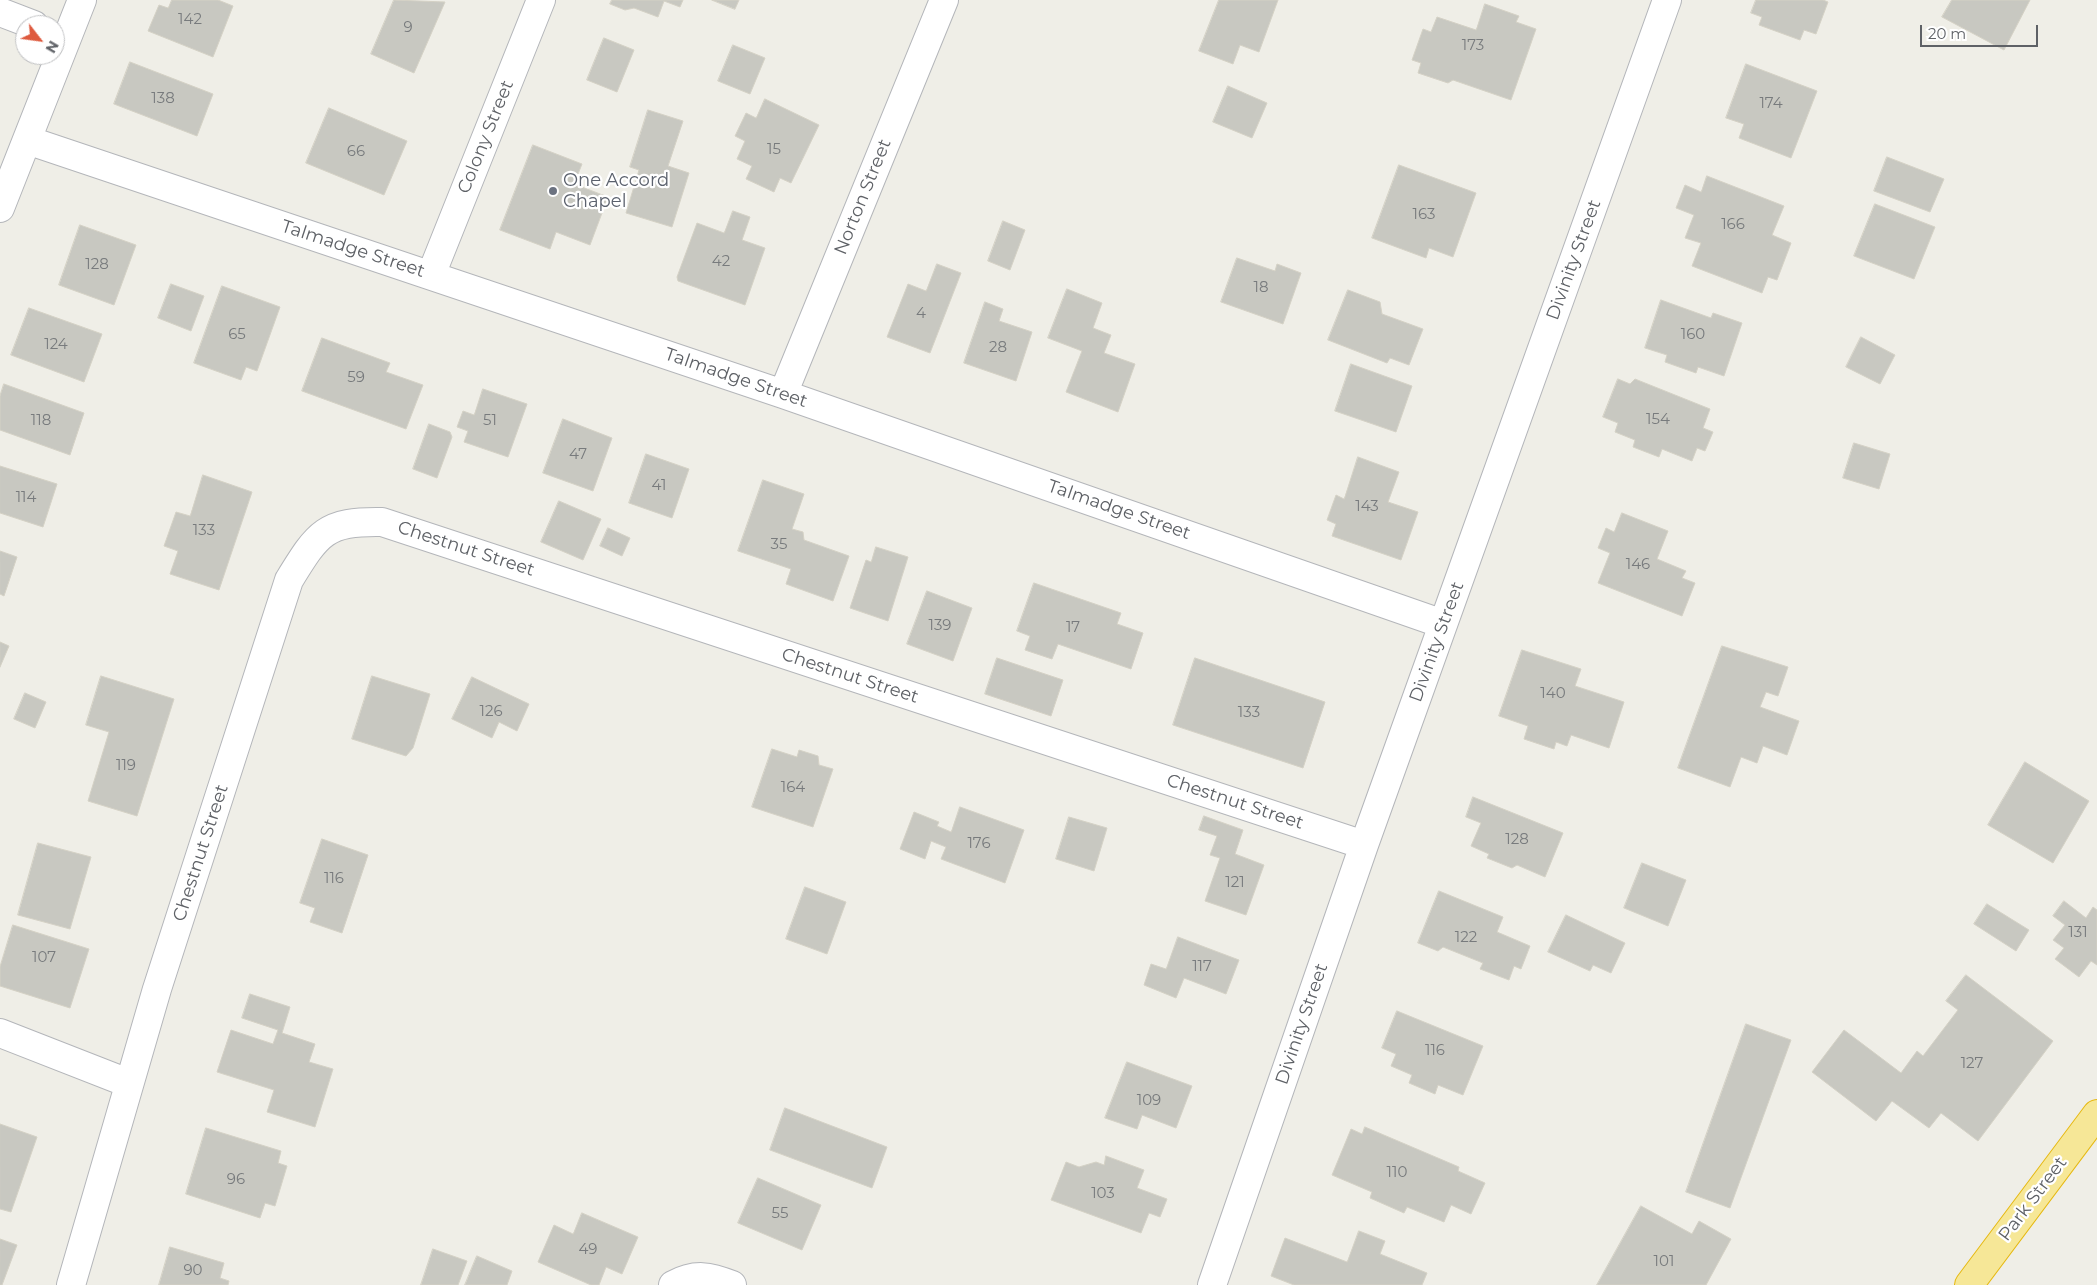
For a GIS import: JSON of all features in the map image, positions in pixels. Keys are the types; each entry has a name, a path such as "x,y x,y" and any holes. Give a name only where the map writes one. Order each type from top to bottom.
{"highway":[{"name":"Park Street","path":"1969,1285 2097,1114"}],"street":[{"path":"65,29 82,0"},
{"name":"Colony Street","path":"431,275 541,0"},
{"name":"Norton Street","path":"782,394 944,0"},
{"name":"Divinity Street","path":"1212,1285 1364,845 1667,0"},
{"path":"0,12 15,18"},
{"path":"0,208 27,140 52,65"},
{"name":"Talmadge Street","path":"27,140 782,394 1443,624"},
{"name":"Chestnut Street","path":"71,1285 128,1083 289,580 309,547 332,527 358,522 382,522 1364,845"},
{"path":"0,1033 128,1083"},
{"path":"673,1285 685,1278 702,1275 732,1285"}],"building":[{"path":"172,0 218,0 233,6 213,57 148,31 159,5 168,8"},
{"path":"394,0 445,2 414,73 371,54"},
{"path":"612,0 683,0 680,7 664,1 658,17 634,8 625,10 610,4"},
{"path":"712,0 739,0 735,9"},
{"path":"1219,0 1278,0 1259,52 1240,45 1233,64 1199,51"},
{"path":"1756,0 1823,0 1828,2 1816,34 1804,30 1800,40 1759,25 1762,17 1751,13"},
{"path":"1952,0 2030,0 2004,50 1942,17"},
{"path":"1485,4 1519,16 1516,22 1536,29 1511,100 1453,80 1448,83 1418,73 1421,63 1412,60 1423,29 1431,32 1437,17 1476,30"},
{"path":"604,38 634,50 617,92 587,80"},
{"path":"733,45 765,58 750,94 718,81"},
{"path":"130,62 213,94 197,136 114,104"},
{"path":"1746,64 1817,91 1791,158 1739,138 1744,124 1726,118"},
{"path":"1228,86 1267,103 1252,138 1213,122"},
{"path":"765,99 819,125 791,183 780,178 774,192 746,179 752,166 737,159 745,141 735,136 746,113 756,118"},
{"path":"329,108 407,141 384,195 306,163"},
{"path":"648,110 683,121 668,166 689,173 672,227 626,213 639,170 630,167"},
{"name":"One Accord Chapel","path":"533,145 582,164 574,184 608,197 590,245 556,232 550,249 500,230"},
{"path":"1887,157 1944,179 1930,212 1874,191"},
{"path":"1399,165 1476,193 1453,257 1429,248 1426,258 1372,238"},
{"path":"1707,176 1784,206 1772,235 1791,243 1777,280 1768,277 1762,293 1692,266 1701,243 1685,238 1694,215 1676,208 1685,185 1701,192"},
{"path":"1875,204 1935,227 1914,279 1854,256"},
{"path":"733,211 750,217 742,240 765,248 745,305 678,281 677,277 697,223 724,233"},
{"path":"1003,221 1025,230 1010,270 988,261"},
{"path":"80,225 136,245 114,305 59,285"},
{"path":"1237,258 1275,271 1277,264 1301,273 1283,324 1221,302"},
{"path":"937,264 961,273 930,353 887,337 908,284 926,291"},
{"path":"171,284 204,296 191,331 158,318"},
{"path":"222,286 280,307 257,371 246,367 241,380 194,363"},
{"path":"1067,289 1102,303 1093,328 1111,335 1104,353 1135,364 1118,412 1066,392 1082,351 1048,338"},
{"path":"1348,290 1380,302 1382,314 1423,329 1409,365 1390,358 1387,363 1328,340"},
{"path":"1661,300 1711,318 1713,313 1742,323 1724,376 1698,367 1696,373 1665,362 1667,355 1645,348"},
{"path":"985,302 1003,309 999,321 1032,332 1016,381 964,363"},
{"path":"29,308 102,334 84,382 11,355"},
{"path":"1861,337 1895,355 1880,384 1846,367"},
{"path":"322,338 390,363 386,372 423,385 406,429 302,391"},
{"path":"1351,364 1412,386 1396,432 1335,411"},
{"path":"1618,379 1630,384 1635,379 1710,409 1703,428 1713,432 1705,451 1697,448 1692,461 1662,449 1659,457 1633,447 1635,440 1615,432 1618,423 1603,417"},
{"path":"4,384 84,413 70,455 0,430 0,396"},
{"path":"483,389 527,404 508,457 464,442 468,431 457,427 463,411 474,415"},
{"path":"563,419 612,438 593,491 543,473"},
{"path":"429,424 450,432 452,437 437,478 413,469"},
{"path":"1854,443 1890,454 1879,489 1843,478"},
{"path":"646,454 689,469 672,518 629,503"},
{"path":"1358,457 1399,472 1388,502 1418,512 1401,560 1332,536 1336,524 1327,520 1336,495 1344,499"},
{"path":"0,466 57,484 43,527 0,513"},
{"path":"203,475 252,492 219,590 170,574 178,551 164,546 176,512 190,516"},
{"path":"763,480 804,494 792,529 803,532 804,540 849,556 833,601 786,584 791,569 738,551"},
{"path":"559,501 601,519 583,560 541,542"},
{"path":"1622,513 1668,531 1657,559 1686,571 1682,578 1695,583 1682,616 1598,583 1610,553 1598,548 1606,528 1614,532"},
{"path":"608,528 630,538 622,556 600,546"},
{"path":"876,547 908,557 888,621 850,608 866,560 871,562"},
{"path":"0,551 17,557 4,596 0,594"},
{"path":"1034,583 1121,613 1117,624 1143,633 1131,669 1058,644 1052,659 1025,650 1030,636 1017,631"},
{"path":"927,591 972,608 953,661 907,644"},
{"path":"0,642 9,646 0,667"},
{"path":"1722,646 1788,667 1778,696 1766,692 1760,707 1799,721 1787,755 1763,746 1757,763 1741,757 1730,787 1678,768"},
{"path":"1522,650 1581,669 1575,686 1624,702 1609,748 1571,735 1567,746 1556,742 1554,749 1524,739 1528,726 1499,716"},
{"path":"997,658 1063,680 1051,716 985,694"},
{"path":"1195,658 1325,702 1303,768 1173,725"},
{"path":"101,676 174,699 137,816 88,801 109,732 86,725"},
{"path":"372,676 430,694 413,748 406,756 352,739"},
{"path":"472,677 529,704 517,731 499,722 492,738 452,719"},
{"path":"25,693 46,702 35,728 14,719"},
{"path":"772,749 797,757 799,750 818,756 819,765 833,769 813,827 752,807"},
{"path":"2025,762 2089,801 2053,863 1988,825"},
{"path":"1473,797 1563,833 1545,877 1517,865 1512,868 1487,858 1489,854 1471,846 1481,823 1466,817"},
{"path":"960,807 1024,830 1005,883 941,859 946,847 931,841 925,859 900,849 914,812 939,822 937,826 951,832"},
{"path":"1204,816 1243,830 1235,854 1264,865 1246,915 1205,901 1220,858 1210,855 1217,836 1199,830"},
{"path":"1069,817 1107,828 1094,871 1056,859"},
{"path":"322,839 368,855 342,933 310,922 315,908 300,903"},
{"path":"38,843 91,857 70,929 18,915"},
{"path":"1642,863 1686,880 1668,926 1624,908"},
{"path":"805,887 846,902 827,954 786,939"},
{"path":"1439,891 1503,917 1497,932 1530,946 1521,969 1514,966 1509,980 1480,969 1483,963 1443,947 1438,951 1418,943"},
{"path":"2064,901 2086,918 2093,907 2097,910 2097,965 2091,961 2079,977 2055,959 2064,948 2053,940 2065,925 2053,916"},
{"path":"1987,904 2029,930 2016,951 1974,924"},
{"path":"1566,915 1625,943 1611,973 1593,965 1590,971 1548,952"},
{"path":"13,925 89,949 70,1008 0,986 0,967"},
{"path":"1178,937 1239,960 1226,994 1184,978 1176,998 1144,985 1151,964 1166,969"},
{"path":"1966,975 2053,1041 1978,1141 1941,1113 1929,1128 1892,1101 1876,1121 1812,1072 1844,1030 1901,1073 1917,1051 1923,1056 1958,1010 1946,1001"},
{"path":"250,994 290,1007 282,1033 315,1044 309,1062 333,1069 315,1127 267,1112 274,1090 217,1072 231,1030 273,1044 278,1030 242,1018"},
{"path":"1397,1011 1483,1046 1463,1095 1438,1085 1435,1094 1409,1083 1412,1075 1391,1066 1396,1054 1382,1048"},
{"path":"1746,1024 1791,1040 1730,1208 1686,1192"},
{"path":"1127,1062 1192,1086 1176,1128 1142,1115 1137,1129 1105,1118"},
{"path":"785,1108 887,1147 872,1188 770,1150"},
{"path":"0,1124 37,1137 11,1212 0,1209"},
{"path":"1365,1127 1459,1167 1458,1171 1485,1183 1471,1214 1451,1205 1444,1222 1407,1207 1404,1213 1370,1198 1372,1192 1332,1175 1351,1129 1362,1134"},
{"path":"206,1128 281,1151 278,1163 287,1166 275,1206 265,1203 260,1218 186,1194"},
{"path":"1106,1156 1144,1170 1137,1188 1167,1199 1160,1217 1149,1213 1141,1233 1051,1200 1066,1162 1079,1167 1096,1162 1104,1165"},
{"path":"758,1178 821,1205 802,1250 738,1223"},
{"path":"1641,1206 1692,1234 1699,1221 1731,1239 1706,1285 1597,1285"},
{"path":"582,1213 638,1237 622,1274 606,1267 599,1285 591,1285 538,1262 554,1225 573,1234"},
{"path":"1359,1231 1385,1241 1380,1254 1427,1273 1422,1285 1294,1285 1271,1276 1285,1238 1347,1262"},
{"path":"0,1239 17,1245 2,1285 0,1285"},
{"path":"170,1247 224,1263 220,1278 229,1281 228,1285 159,1285"},
{"path":"433,1249 467,1261 458,1285 421,1285"},
{"path":"477,1256 512,1271 507,1285 465,1285"}],"place":[{"name":"One Accord Chapel","path":"553,191"}]}
